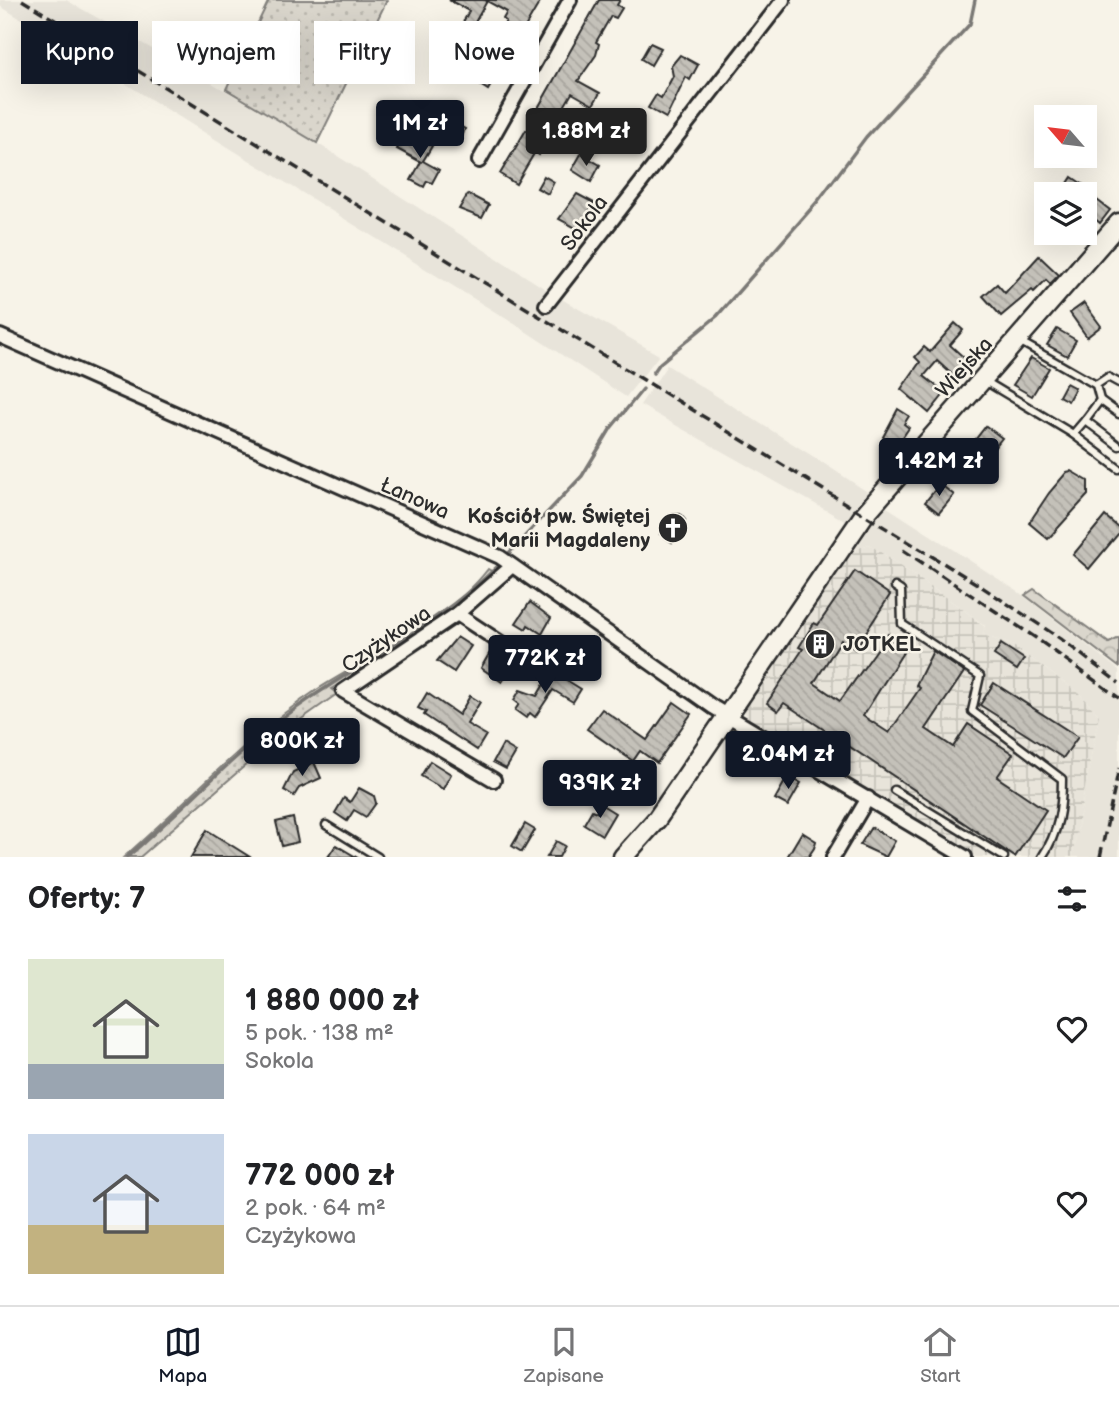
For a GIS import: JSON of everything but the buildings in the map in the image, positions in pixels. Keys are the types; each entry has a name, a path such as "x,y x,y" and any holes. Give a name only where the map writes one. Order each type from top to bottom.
{"street":[{"path":"479,161 570,0"},
{"name":"Sokola","path":"545,305 783,0"},
{"name":"Wiejska","path":"623,857 657,819 864,515 1019,341 1119,223"},
{"name":"Łanowa","path":"0,336 500,557 727,716 965,857"},
{"name":"Czyżykowa","path":"494,780 343,691 457,614 512,566"},
{"name":"Czyżykowa","path":"457,614 542,670"},
{"path":"833,857 868,798"}],"lane":[{"path":"1019,341 1096,385 1100,400 1119,414"},
{"path":"1096,385 1108,377 1119,383"},
{"path":"984,380 1073,434 1119,469"},
{"path":"1073,434 1100,400"},
{"path":"1085,420 1119,446"},
{"path":"895,587 901,592 902,624 980,676 972,711 1062,779 1062,813 1050,845 1042,857"},
{"path":"894,790 1004,857"},
{"path":"326,825 378,857"}],"shaded area":[{"path":"0,0 66,0 103,21 24,21 0,6"},
{"path":"138,41 152,49 152,84 213,84 317,143 558,297 659,355 626,397 513,323 126,84 138,84"},
{"path":"667,365 869,493 847,522 640,405"},
{"path":"884,505 1020,593 1119,670 1119,857 1072,857 1099,715 1079,693 1012,645 983,635 985,626 869,544 856,549"},
{"name":"JOTKEL","path":"869,544 968,613 985,627 983,635 1012,645 1079,693 1099,715 1072,857 976,857 750,724 744,710 838,570 856,549"}],"green space":[{"path":"269,0 387,0 377,21 314,21 314,84 346,84 317,143 226,89 228,84 300,84 300,21 259,21"},
{"path":"488,569 495,573 457,606 416,636 331,689 337,694 286,730 140,857 124,857 218,770 292,707 431,621 471,588"},
{"path":"1034,589 1109,643 1119,638 1119,667 1025,595"}],"waterway":[{"path":"653,373 660,363 717,316 818,201 866,137 970,24 975,0"},
{"path":"509,553 582,476 611,428 643,389"},
{"path":"127,857 240,753 287,715 433,619 499,565"}],"railway":[{"path":"22,0 979,585 1061,639 1119,683"},
{"path":"903,550 1033,636 1119,698"},
{"path":"1100,857 1119,768"}],"place":[{"name":"Kościół pw. Świętej Marii Magdaleny","path":"673,528"},
{"name":"JOTKEL","path":"820,644"}]}
